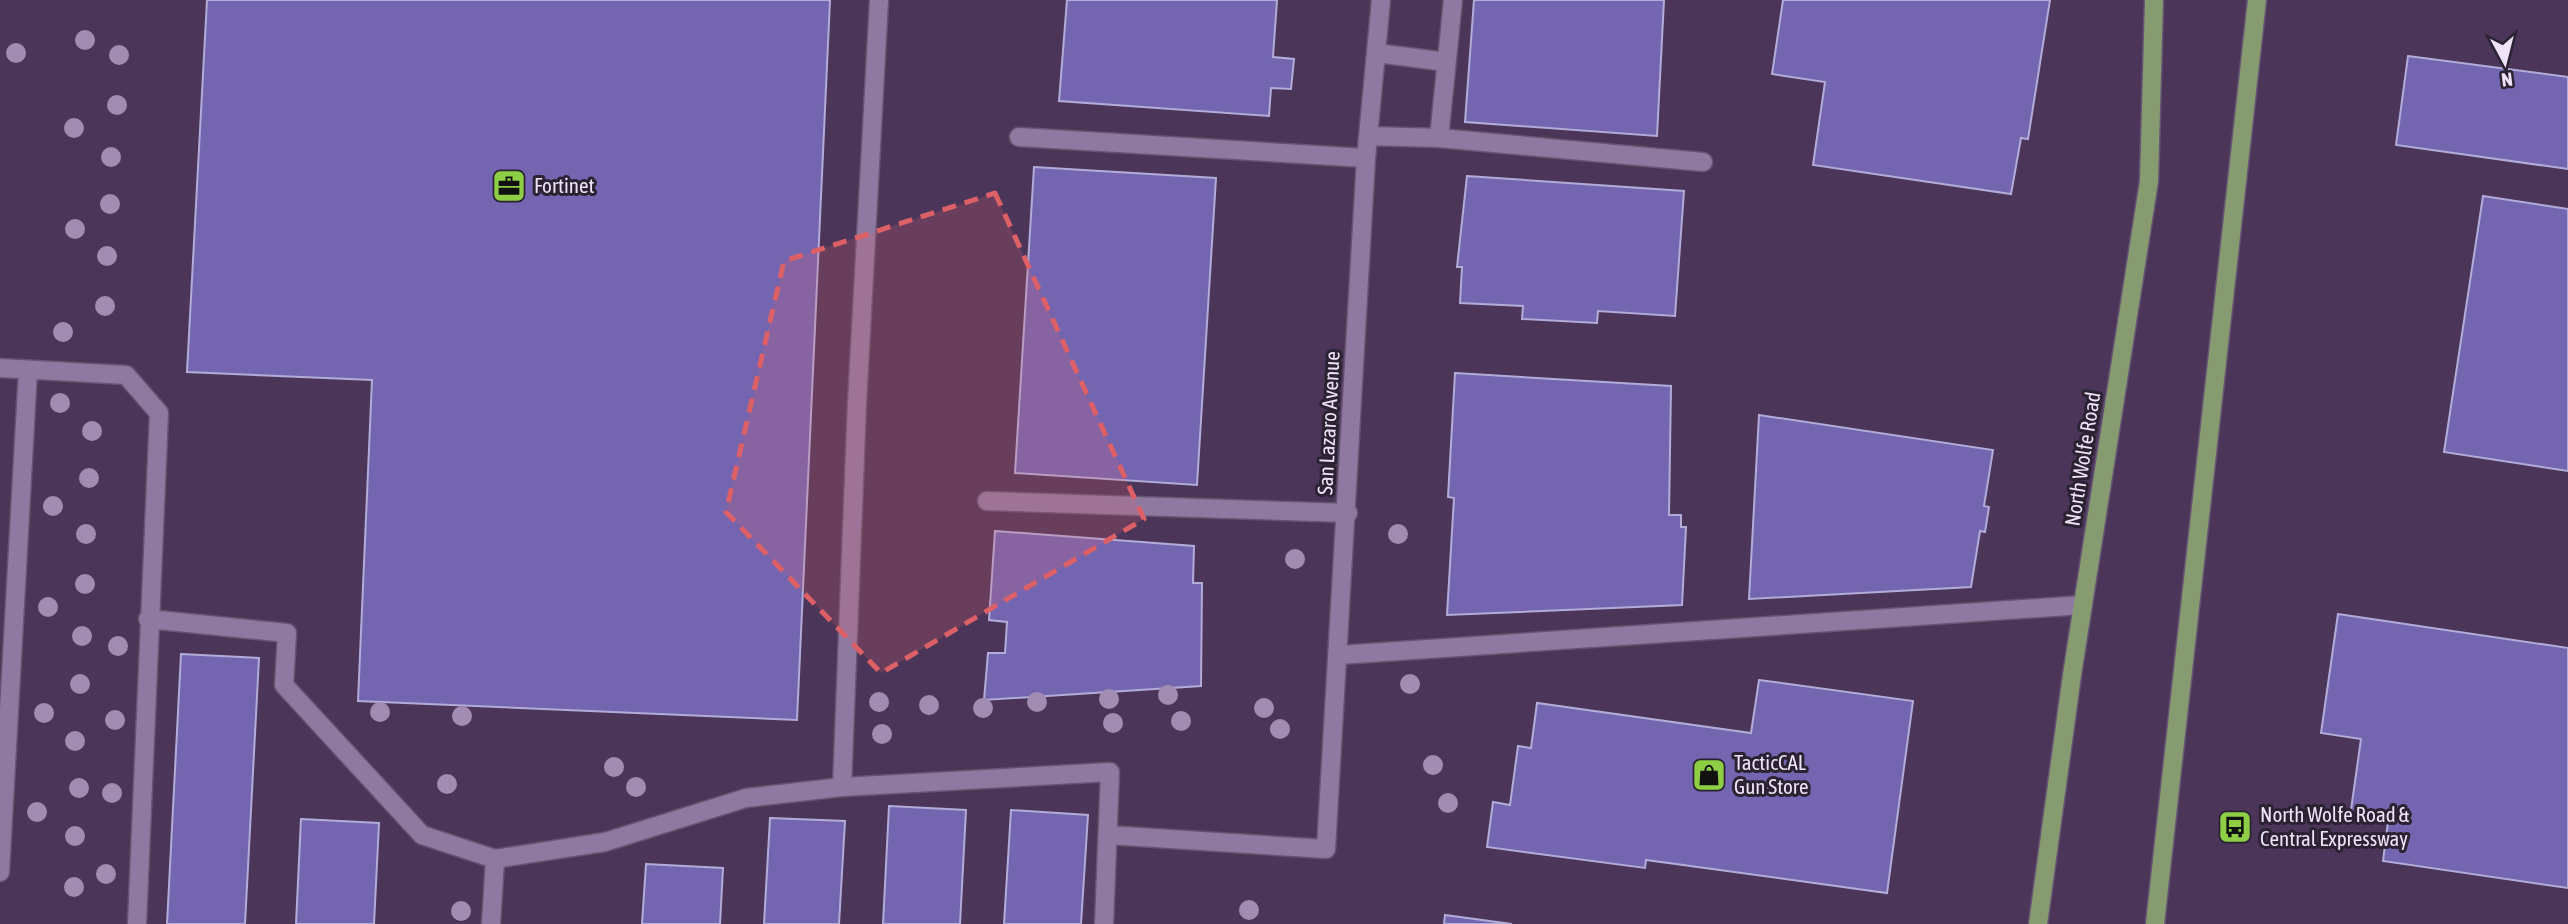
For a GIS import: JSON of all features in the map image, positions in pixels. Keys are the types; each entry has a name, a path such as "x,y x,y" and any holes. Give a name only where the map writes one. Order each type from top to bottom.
{"main road":[{"name":"North Wolfe Road","path":"2038,924 2083,606 2150,181 2154,0"},
{"path":"2155,924 2257,0"}],"street":[{"path":"842,787 857,403 879,0"},
{"name":"San Lazaro Avenue","path":"1108,835 1326,849 1348,513 1366,158 1381,0"},
{"path":"1439,138 1453,0"},
{"path":"1377,53 1446,62"},
{"path":"1368,135 1439,138 1703,162"},
{"path":"1018,137 1366,158"},
{"path":"0,368 126,375 159,413 148,619 137,924"},
{"path":"0,872 28,370"},
{"path":"987,501 1348,513"},
{"path":"1339,655 2083,606"},
{"path":"148,619 287,633 284,685 394,805 422,835 495,859 605,842 746,797 842,787 1110,772 1104,924"},
{"path":"491,924 495,859"}],"highlighted area":[{"path":"995,193 1144,519 881,673 726,512 784,261"}],"building":[{"name":"Fortinet","path":"207,0 830,0 797,720 358,701 372,380 187,372"},
{"path":"1067,0 1277,0 1273,57 1294,59 1291,89 1271,88 1269,116 1059,101"},
{"path":"1474,0 1664,0 1657,136 1465,122"},
{"path":"1783,0 2050,0 2028,139 2021,138 2011,194 1813,165 1825,82 1772,74"},
{"path":"2408,56 2568,77 2568,169 2396,145"},
{"path":"1034,167 1216,178 1197,485 1015,473"},
{"path":"1467,176 1684,191 1675,316 1598,311 1597,323 1522,319 1523,306 1460,303 1462,267 1457,267"},
{"path":"2483,196 2568,209 2568,471 2444,452"},
{"path":"1455,373 1671,386 1669,515 1681,515 1681,527 1686,527 1682,605 1447,615 1454,498 1448,497"},
{"path":"1759,415 1993,450 1984,506 1989,507 1985,532 1980,531 1971,587 1749,599"},
{"path":"995,531 1194,546 1193,583 1202,583 1201,686 984,700 988,653 1005,653 1007,622 989,620"},
{"path":"2338,614 2568,648 2568,888 2383,861 2388,822 2350,817 2361,739 2321,733"},
{"path":"181,654 259,658 245,924 167,924"},
{"name":"TacticCAL Gun Store","path":"1759,680 1913,701 1887,893 1646,860 1645,868 1487,847 1493,802 1510,805 1518,746 1531,748 1537,703 1751,733"},
{"path":"889,806 966,810 960,924 883,924"},
{"path":"1011,810 1088,815 1081,924 1004,924"},
{"path":"770,818 845,821 839,924 764,924"},
{"path":"301,819 379,823 374,924 296,924"},
{"path":"646,864 723,868 720,924 642,924"},
{"path":"1445,915 1512,924 1444,924"}],"place":[{"name":"Fortinet","path":"509,186"},
{"name":"TacticCAL Gun Store","path":"1709,775"},
{"name":"North Wolfe Road & Central Expressway","path":"2235,827"}]}
